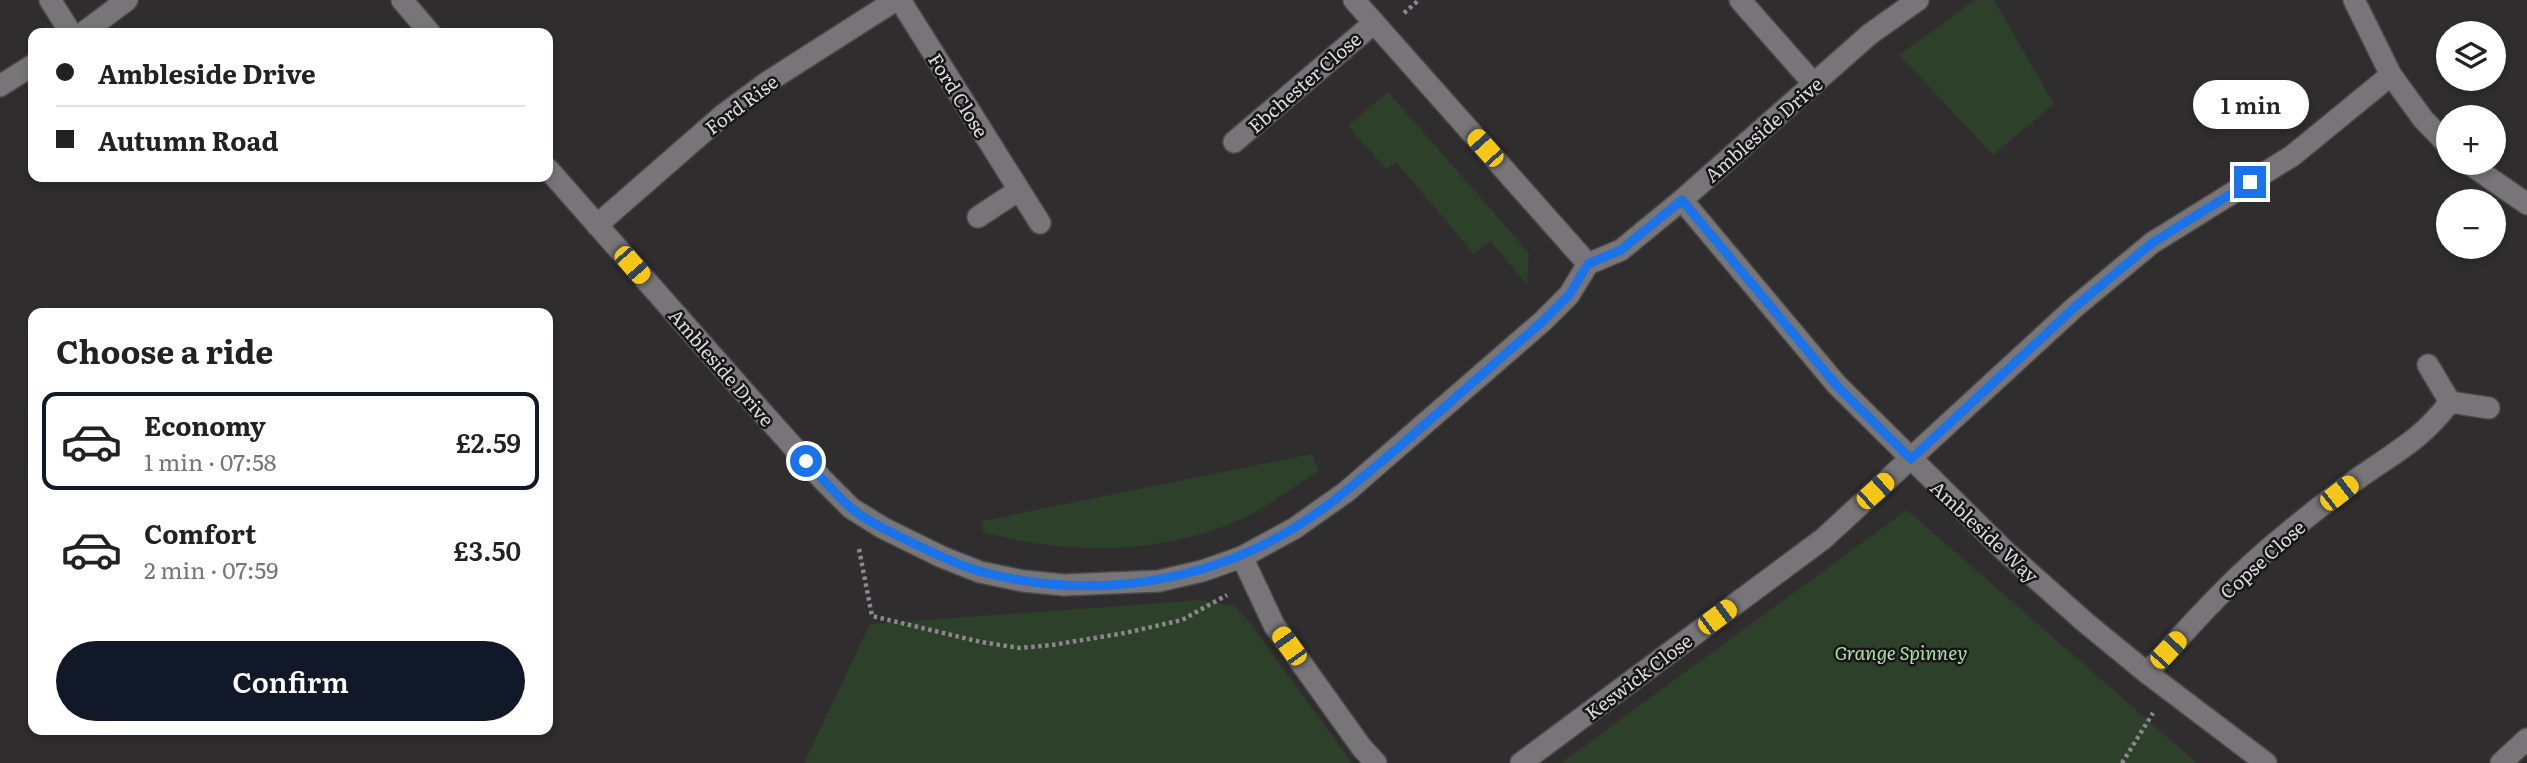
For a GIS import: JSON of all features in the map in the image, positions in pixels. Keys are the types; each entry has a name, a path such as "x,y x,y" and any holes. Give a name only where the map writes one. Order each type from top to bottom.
{"street":[{"path":"50,0 68,28"},
{"path":"90,28 127,0"},
{"path":"402,0 426,28"},
{"name":"Ford Close","path":"898,0 1040,223"},
{"name":"Ford Rise","path":"597,225 732,108 769,80 898,0"},
{"path":"1354,0 1588,264"},
{"path":"1740,0 1814,84"},
{"name":"Ambleside Drive","path":"553,175 754,404 851,508 883,528 980,572 1023,581 1064,585 1158,581 1202,571 1242,557 1295,528 1346,492 1543,321 1569,295 1588,264 1621,250 1682,200 1870,34 1917,0"},
{"path":"2354,0 2391,75 2436,132"},
{"name":"Ebchester Close","path":"1234,142 1374,23"},
{"path":"0,86 28,68"},
{"name":"Keswick Close","path":"1521,763 1823,539 2075,307 2152,243 2292,156 2391,75"},
{"path":"2485,175 2527,204"},
{"path":"978,217 1019,190"},
{"name":"Ambleside Way","path":"1682,200 1837,386 2005,551 2147,673 2266,763"},
{"path":"2428,365 2450,402 2489,408"},
{"name":"Copse Close","path":"2147,673 2213,602 2281,538 2358,478 2417,439 2435,422 2450,402"},
{"path":"1242,557 1274,625 1362,748 1376,763"},
{"path":"2501,763 2527,739"}],"path":[{"path":"851,508 872,616 981,642 1020,648 1125,633 1182,620 1252,582"},
{"path":"2122,763 2169,690"}],"green space":[{"path":"1975,0 1994,0 2054,104 1993,155 1899,55"},
{"path":"1388,92 1529,253 1527,284 1490,241 1474,254 1396,162 1386,169 1348,126"},
{"path":"1312,454 1318,471 1280,496 1241,519 1212,531 1180,539 1114,548 1080,547 1046,545 983,532 982,521"},
{"name":"Grange Spinney","path":"1907,510 2197,763 1561,763"},
{"path":"1202,600 1234,606 1250,623 1352,763 804,763 870,624"}],"route":[{"path":"806,461 851,508 883,528 980,572 1023,581 1064,585 1158,581 1202,571 1242,557 1295,528 1346,492 1543,321 1569,295 1588,264 1621,250 1682,200 1837,386 1911,459 2075,307 2152,243 2250,182"}]}
